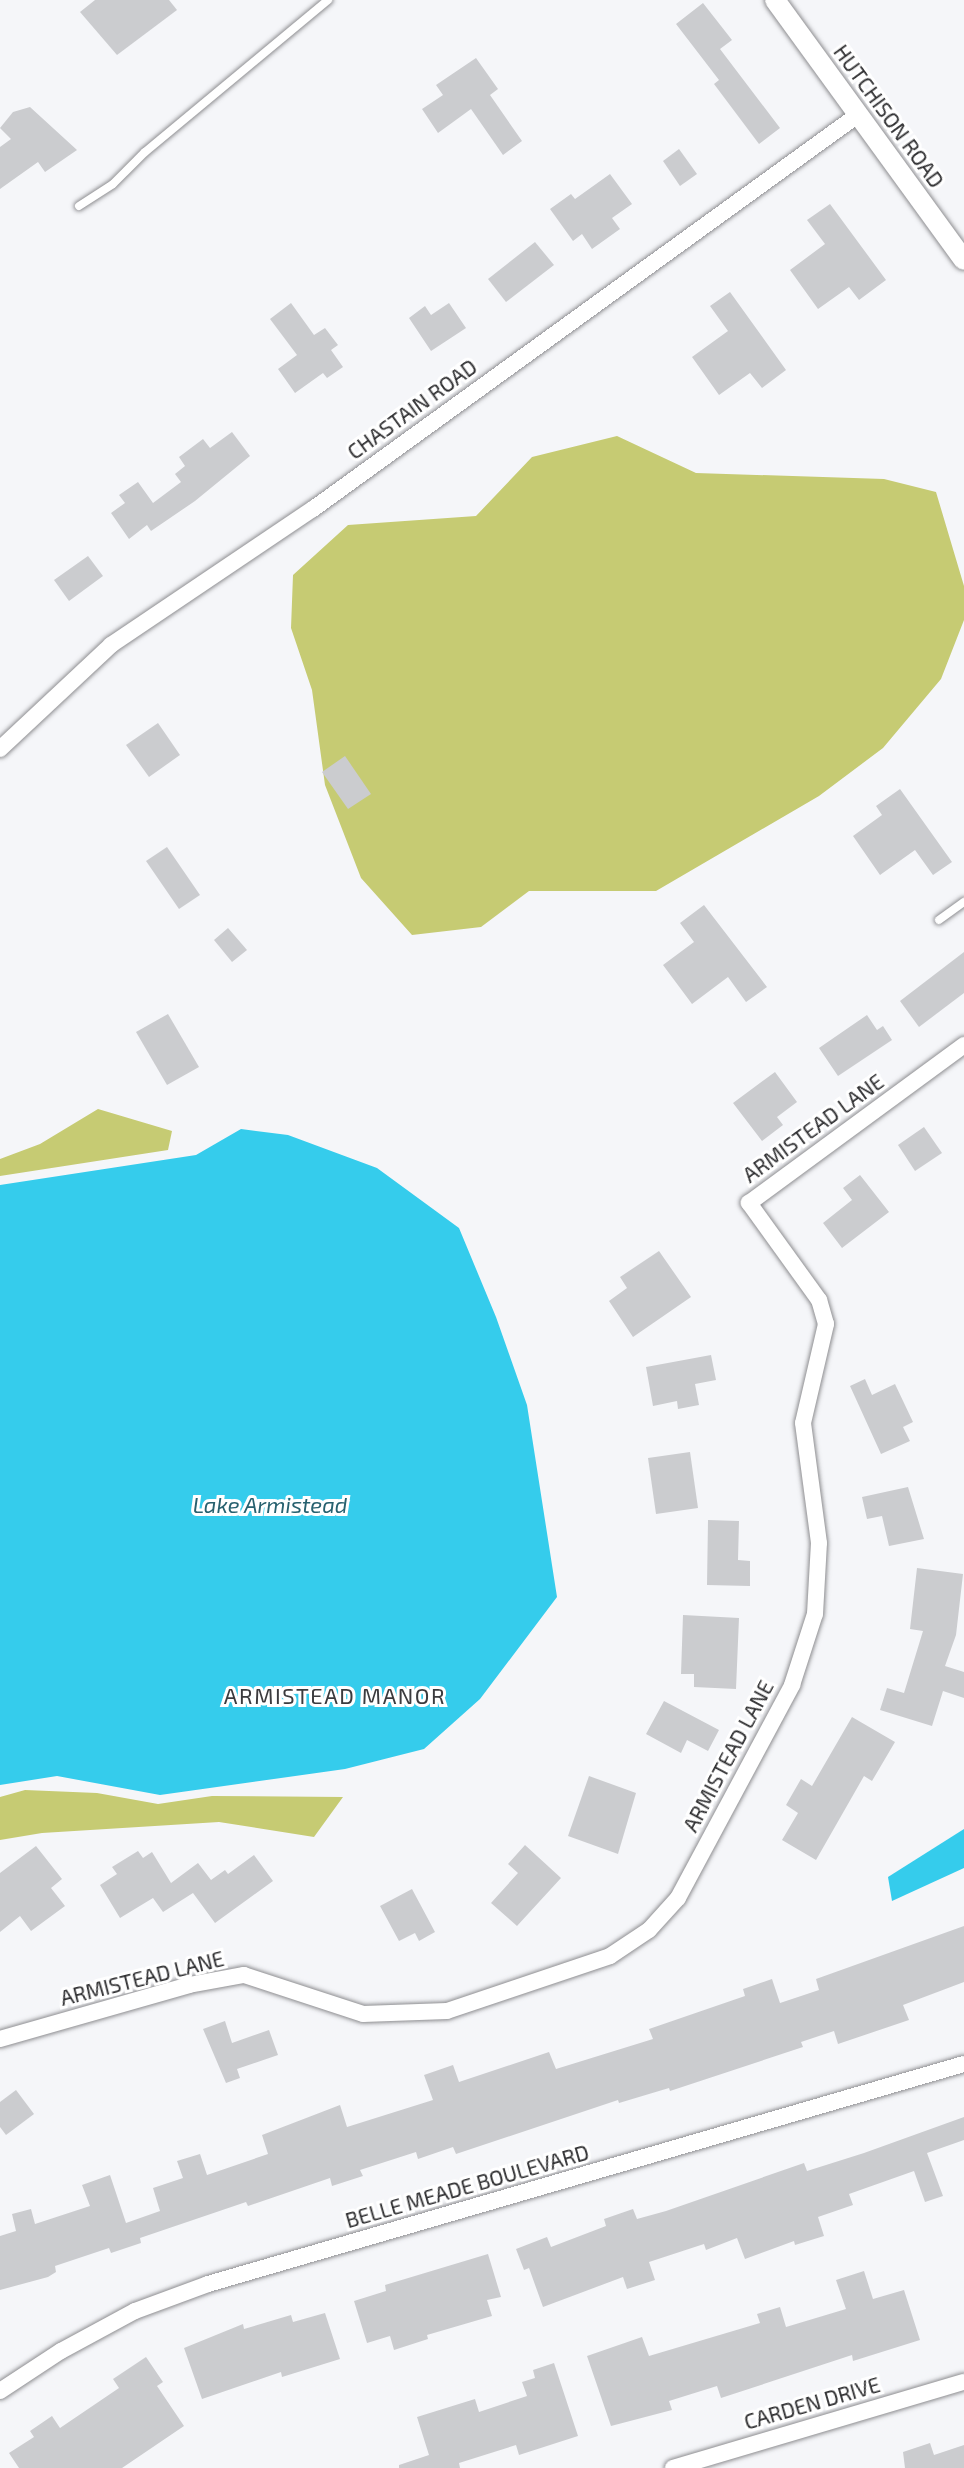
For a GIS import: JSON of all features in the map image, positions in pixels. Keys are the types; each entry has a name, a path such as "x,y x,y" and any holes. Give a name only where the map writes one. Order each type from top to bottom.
{"street":[{"name":"HUTCHISON ROAD","path":"775,0 964,260"},
{"name":"CHASTAIN ROAD","path":"0,749 111,645 313,508 859,114"},
{"name":"ARMISTEAD LANE","path":"0,2039 189,1985 244,1975 363,2014 447,2011 610,1956 649,1930 678,1899 792,1685 815,1614 819,1543 803,1423 826,1324 819,1300 749,1203 964,1045"},
{"name":"BELLE MEADE BOULEVARD","path":"0,2391 61,2351 135,2312 208,2284 964,2064"},
{"name":"CARDEN DRIVE","path":"673,2468 964,2382"}],"lane":[{"path":"79,206 112,184 145,152 328,0"},
{"path":"939,920 964,902"}],"green space":[{"path":"617,436 696,473 884,479 936,492 964,586 964,620 941,679 883,748 819,796 656,891 529,891 481,927 412,935 361,878 325,785 312,690 291,628 293,575 348,525 476,516 532,457"},
{"path":"98,1109 172,1131 168,1150 0,1176 0,1159 40,1144"},
{"path":"25,1790 97,1793 158,1804 212,1796 343,1797 314,1837 219,1822 42,1833 0,1840 0,1797"}],"water":[{"name":"Lake Armistead","path":"241,1129 288,1135 377,1168 459,1228 496,1317 527,1405 557,1597 480,1699 424,1749 345,1769 160,1795 57,1776 0,1785 0,1185 196,1155"},
{"path":"964,1829 964,1868 892,1901 888,1877"}],"building":[{"path":"95,0 169,0 177,10 117,55 80,12"},
{"path":"703,3 732,40 720,49 780,128 759,144 714,84 719,80 676,24"},
{"path":"476,58 498,89 490,95 522,141 503,155 471,109 438,133 422,109 443,95 436,85"},
{"path":"30,107 77,150 45,172 38,162 0,189 0,147 11,139 0,128 13,112"},
{"path":"679,149 697,174 680,186 663,161"},
{"path":"610,174 632,204 612,218 620,229 592,249 582,234 573,241 550,209 571,194 575,199"},
{"path":"830,204 886,280 859,300 849,287 818,309 790,270 825,244 807,220"},
{"path":"535,242 554,265 506,302 488,279"},
{"path":"730,292 786,370 762,388 750,373 719,395 692,357 728,331 710,306"},
{"path":"291,303 314,335 325,328 338,345 331,350 343,367 327,378 323,373 295,393 278,369 297,355 270,319"},
{"path":"449,303 466,328 431,351 409,318 425,306 431,315"},
{"path":"232,432 250,456 195,501 151,531 147,525 129,539 111,513 125,503 119,495 138,482 153,503 181,482 175,474 185,466 179,457 203,439 210,448"},
{"path":"88,556 103,576 69,601 54,580"},
{"path":"158,723 180,755 149,777 126,745"},
{"path":"345,756 371,794 348,809 322,772"},
{"path":"900,789 952,862 933,875 915,850 880,875 853,836 882,815 876,806"},
{"path":"167,847 200,895 179,909 146,861"},
{"path":"704,905 767,987 746,1002 728,977 692,1004 663,965 694,942 680,923"},
{"path":"228,928 247,950 232,962 214,940"},
{"path":"964,952 964,993 919,1027 900,1001"},
{"path":"168,1014 199,1067 167,1085 136,1032"},
{"path":"867,1015 877,1030 883,1026 892,1040 838,1076 819,1048"},
{"path":"775,1072 797,1102 777,1117 783,1125 762,1141 733,1103"},
{"path":"924,1127 942,1153 915,1171 898,1145"},
{"path":"860,1175 889,1212 842,1248 823,1223 852,1200 843,1188"},
{"path":"659,1251 691,1297 633,1337 609,1301 627,1288 620,1277"},
{"path":"711,1355 716,1380 695,1384 699,1405 678,1409 677,1401 653,1406 646,1367"},
{"path":"865,1379 872,1395 895,1384 913,1422 903,1427 910,1441 881,1454 850,1386"},
{"path":"690,1452 698,1508 656,1514 648,1458"},
{"path":"908,1487 924,1539 889,1546 882,1516 867,1519 862,1497"},
{"path":"708,1520 739,1521 738,1560 750,1561 750,1586 707,1585"},
{"path":"917,1568 963,1574 956,1635 945,1666 964,1672 964,1698 943,1691 932,1726 880,1710 887,1688 904,1693 923,1631 910,1629"},
{"path":"683,1615 739,1618 736,1689 694,1687 694,1674 681,1674"},
{"path":"664,1701 719,1730 708,1751 687,1740 681,1753 646,1734"},
{"path":"852,1717 895,1742 872,1781 864,1776 816,1860 782,1840 798,1813 786,1805 801,1779 812,1786"},
{"path":"589,1776 636,1793 618,1854 568,1836"},
{"path":"525,1845 561,1878 517,1926 491,1903 518,1873 508,1864"},
{"path":"36,1846 62,1879 51,1888 65,1906 31,1931 20,1916 0,1932 0,1873"},
{"path":"138,1851 143,1858 152,1852 171,1883 198,1863 211,1880 225,1870 228,1874 254,1855 273,1881 215,1923 193,1893 163,1912 153,1898 120,1918 100,1885 117,1874 112,1867"},
{"path":"412,1889 435,1932 419,1941 415,1933 399,1941 380,1906"},
{"path":"964,1926 964,1982 903,2005 909,2020 838,2044 834,2031 801,2042 803,2047 670,2091 669,2088 619,2103 618,2100 456,2154 453,2147 418,2159 416,2152 360,2170 363,2176 332,2186 330,2178 248,2206 246,2202 140,2238 141,2243 111,2253 109,2248 55,2266 56,2272 48,2277 0,2290 0,2236 16,2231 12,2214 31,2209 35,2224 90,2206 82,2185 110,2175 126,2223 160,2211 153,2188 183,2178 177,2161 200,2154 207,2175 268,2154 262,2135 340,2105 347,2127 433,2100 424,2075 453,2065 459,2082 549,2052 556,2069 653,2039 649,2029 745,1996 743,1989 772,1979 780,2003 819,1990 816,1979"},
{"path":"225,2021 232,2043 269,2030 278,2055 237,2069 240,2078 226,2083 203,2029"},
{"path":"16,2090 34,2114 6,2135 0,2127 0,2102"},
{"path":"964,2117 964,2140 927,2153 943,2196 925,2202 914,2171 849,2194 853,2205 818,2217 824,2236 795,2245 794,2241 745,2259 737,2238 706,2250 704,2244 649,2262 655,2280 627,2289 623,2277 543,2307 529,2268 524,2270 516,2249 547,2237 551,2247 606,2226 604,2219 633,2209 637,2219 666,2211 804,2163 807,2171"},
{"path":"488,2254 501,2297 487,2300 492,2316 427,2335 428,2339 394,2350 390,2336 367,2343 354,2301 386,2291 385,2285"},
{"path":"864,2271 873,2299 904,2290 920,2340 853,2361 852,2355 721,2398 717,2386 669,2401 672,2410 611,2426 587,2356 642,2337 649,2356 760,2323 757,2314 780,2307 786,2327 846,2309 836,2280"},
{"path":"325,2313 340,2359 282,2377 281,2372 202,2399 184,2348 243,2324 244,2329 291,2315 293,2322"},
{"path":"146,2357 163,2382 157,2386 184,2426 122,2468 19,2468 9,2453 34,2437 30,2431 52,2416 60,2428 119,2388 113,2379"},
{"path":"554,2363 578,2436 519,2455 516,2445 459,2463 460,2468 399,2468 399,2465 429,2455 417,2417 475,2399 479,2412 527,2396 522,2382 535,2378 533,2370"},
{"path":"930,2443 934,2455 964,2445 964,2468 905,2468 903,2452"}],"district":[{"name":"ARMISTEAD MANOR","path":"335,1696"}]}
